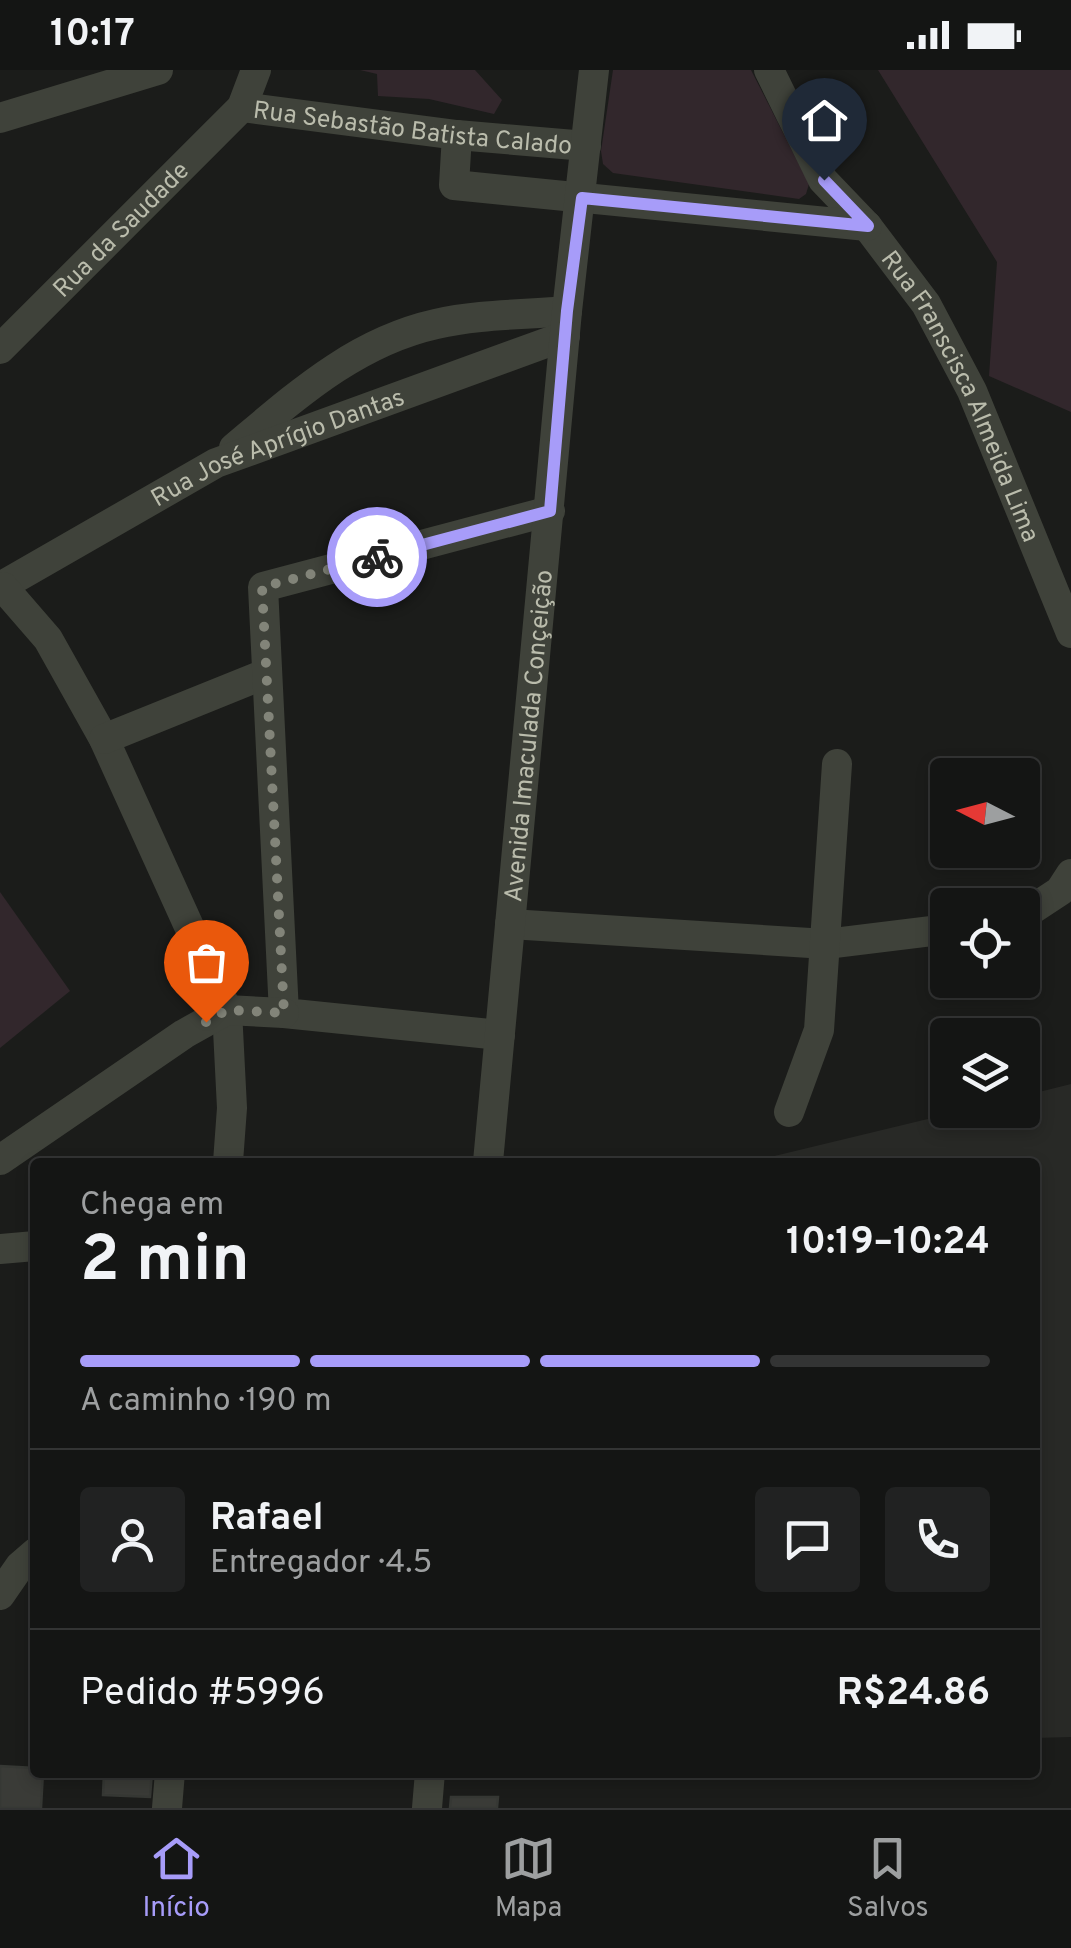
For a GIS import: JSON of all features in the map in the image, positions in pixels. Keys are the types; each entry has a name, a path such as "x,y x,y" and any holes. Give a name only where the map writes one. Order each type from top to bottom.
{"street":[{"path":"0,118 158,70"},
{"path":"242,107 256,70"},
{"name":"Avenida Imaculada Conçeição","path":"488,1158 566,324 594,70"},
{"name":"Rua Franscisca Almeida Lima","path":"768,70 824,180 868,226 926,304 972,392 1071,633"},
{"name":"Rua Sebastão Batista Calado","path":"242,107 458,136 586,146"},
{"name":"Rua da Saudade","path":"0,350 242,107"},
{"path":"458,136 454,185 868,226"},
{"path":"216,463 323,374 386,339 438,323 566,324"},
{"name":"Rua José Aprígio Dantas","path":"1,587 216,463 566,324"},
{"path":"284,1013 262,587 550,511"},
{"path":"1,587 48,639 104,739 227,1010 232,1108 228,1158"},
{"path":"104,739 265,674"},
{"path":"789,1112 819,1030 837,764"},
{"path":"1040,904 1060,891 1071,874"},
{"path":"510,924 826,944 930,930"},
{"path":"0,1160 184,1034 227,1010 500,1035"},
{"path":"0,1249 30,1246"},
{"path":"0,1596 18,1561"},
{"path":"167,1808 170,1778"},
{"path":"427,1808 430,1778"}],"shaded area":[{"path":"360,70 475,70 502,100 494,114 429,99 378,96 377,74"},
{"path":"613,70 751,70 809,184 806,194 799,199 613,173 603,164 601,151"},
{"path":"878,70 1071,70 1071,412 989,376 997,262"},
{"path":"0,892 70,991 0,1048"},
{"path":"1071,1084 1071,1737 1040,1738 1040,1158 767,1158 930,1118 930,1128 1040,1128 1040,1092"}],"building":[{"path":"0,1766 30,1768 30,1778 43,1778 41,1808 0,1808"},
{"path":"104,1778 152,1778 150,1797 103,1795"},
{"path":"451,1797 498,1797 497,1808 450,1808"}],"way so far":[{"path":"206,1022 227,1010 284,1013 262,587 377,557"}],"route":[{"path":"377,557 550,511 567,311 582,198 868,226 824,180"}]}
